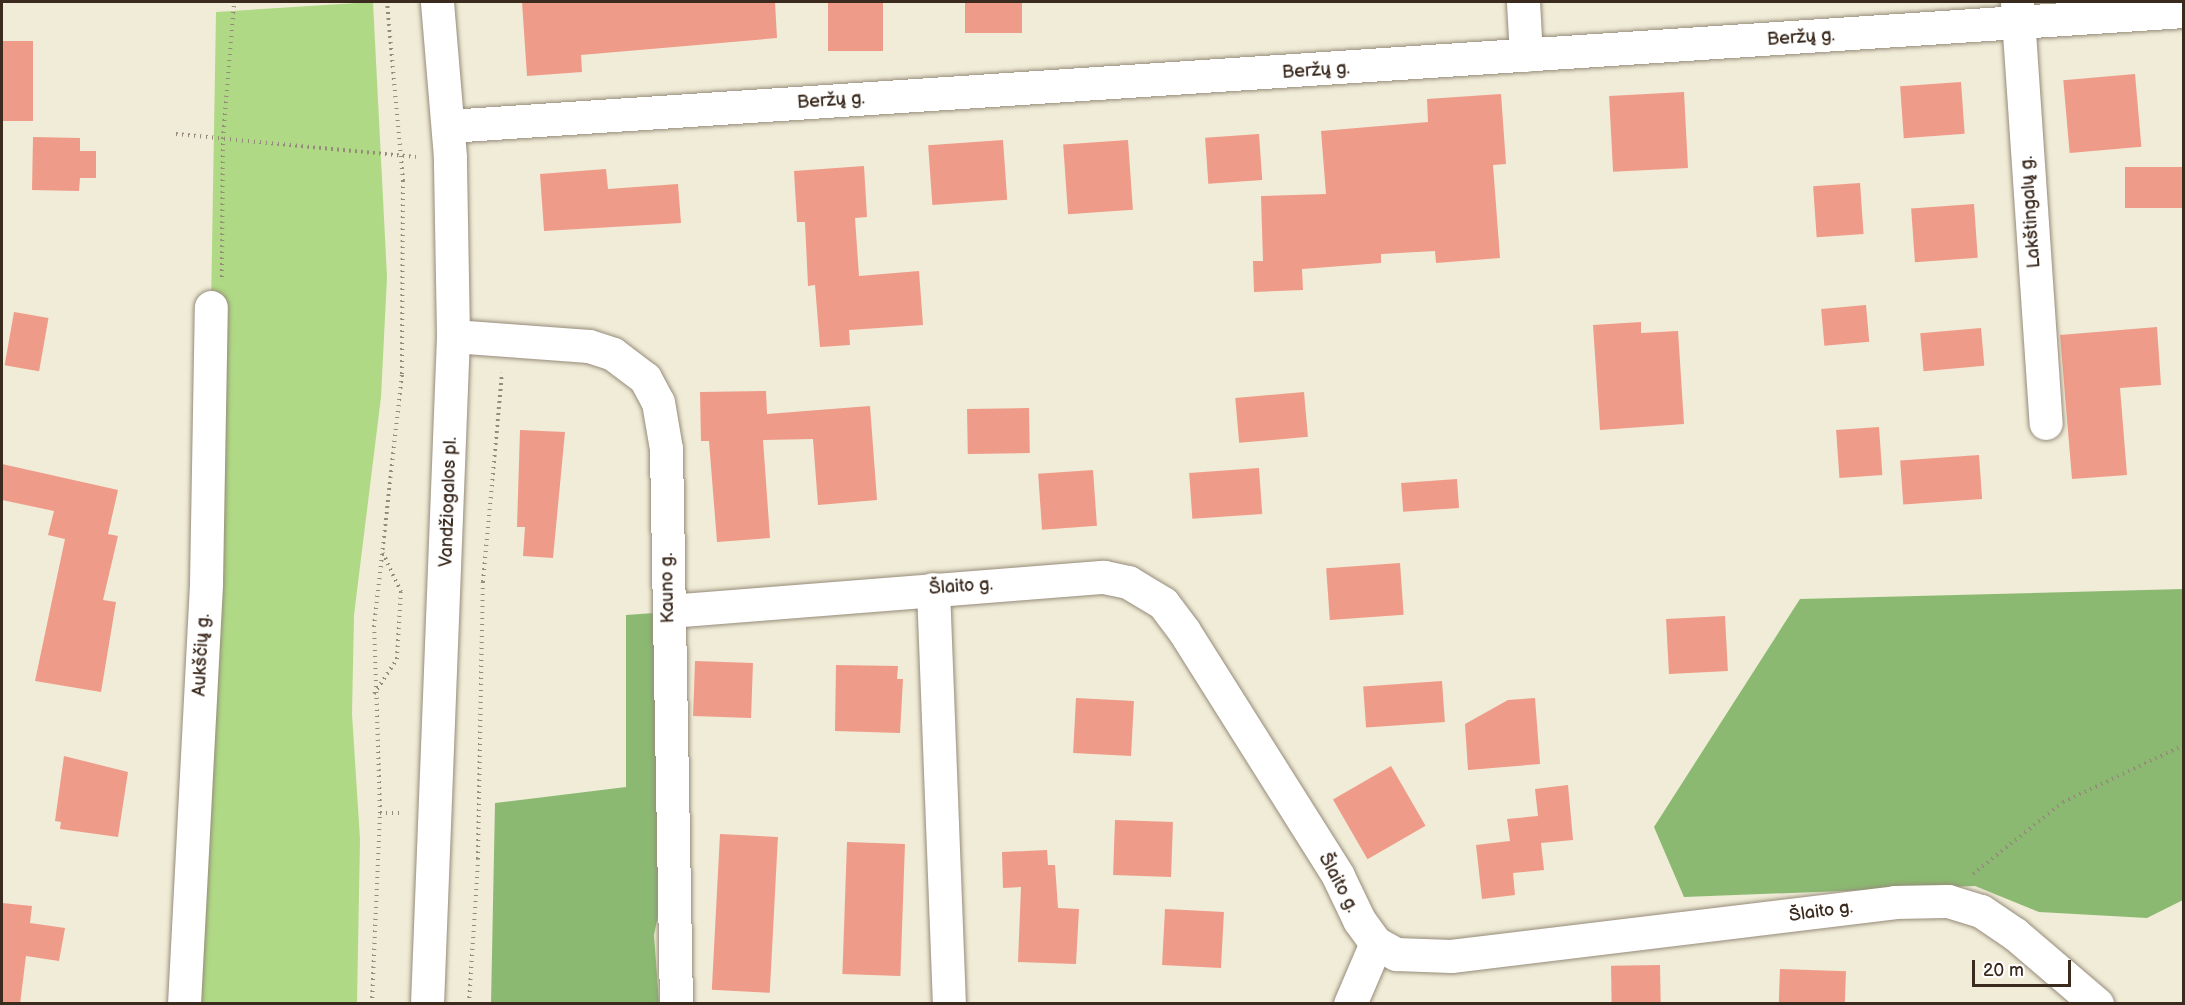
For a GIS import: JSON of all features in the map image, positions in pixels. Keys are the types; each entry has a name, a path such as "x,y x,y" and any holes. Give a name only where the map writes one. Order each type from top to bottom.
{"street":[{"name":"Vandžiogalos pl.","path":"427,1004 453,336 449,141 437,2"},
{"path":"1523,2 1526,55"},
{"name":"Beržų g.","path":"449,141 1526,55 2017,13 2184,11"},
{"name":"Lakštingalų g.","path":"2017,13 2046,423"},
{"name":"Aukščių g.","path":"184,1004 206,583 216,296"},
{"name":"Kauno g.","path":"453,336 589,346 613,354 645,378 658,402 666,449 676,1004"},
{"name":"Šlaito g.","path":"669,611 1104,577 1144,588 1184,631 1376,943 1407,956 1450,956 1894,902 1948,901 1981,911 2015,934 2097,1004"},
{"path":"933,589 949,1004"},
{"path":"1350,1004 1376,943"}],"path":[{"path":"216,296 223,139 234,2"},
{"path":"372,1004 380,813 373,696 374,627 402,374 402,156 387,2"},
{"path":"176,134 402,156 449,141"},
{"path":"469,1004 478,859 483,582 493,428 506,340"},
{"path":"373,696 397,659 400,592 383,552"},
{"path":"1948,901 1959,885 2063,802 2184,745"}],"green space":[{"path":"373,2 387,277 381,397 354,615 352,714 360,839 357,1003 184,1004 211,307 216,12"},
{"path":"2183,589 2183,900 2147,918 2039,912 1975,886 1684,897 1654,827 1800,599"},
{"path":"654,613 661,901 654,935 659,1003 491,1004 495,803 626,787 626,615"}],"building":[{"path":"522,2 775,2 777,38 581,55 582,72 527,76"},
{"path":"828,2 883,2 883,51 828,51"},
{"path":"965,2 1022,2 1022,33 965,33"},
{"path":"2,41 33,41 33,121 2,121"},
{"path":"2135,74 2141,147 2070,153 2063,80"},
{"path":"1961,82 1965,134 1904,138 1900,86"},
{"path":"1684,92 1688,168 1613,172 1609,96"},
{"path":"1501,94 1506,164 1493,165 1500,258 1436,263 1435,251 1381,254 1381,263 1302,269 1303,290 1254,292 1253,261 1263,261 1261,196 1326,194 1321,131 1428,122 1427,99"},
{"path":"1259,134 1262,180 1208,184 1205,138"},
{"path":"33,137 80,138 80,151 96,151 96,178 80,178 79,191 32,190"},
{"path":"1003,140 1007,200 932,205 928,145"},
{"path":"1128,140 1133,210 1068,214 1063,145"},
{"path":"864,166 867,217 855,218 859,276 919,271 923,325 849,330 850,345 820,347 815,285 808,286 805,222 797,222 794,171"},
{"path":"2125,167 2184,167 2184,208 2125,208"},
{"path":"606,169 608,189 678,184 681,223 544,231 540,174"},
{"path":"1860,183 1864,234 1817,237 1813,186"},
{"path":"1974,204 1978,258 1915,262 1911,208"},
{"path":"1866,305 1869,342 1824,346 1821,309"},
{"path":"14,312 48,318 39,371 5,365"},
{"path":"1641,322 1641,333 1678,331 1684,424 1600,430 1593,325"},
{"path":"2157,327 2161,385 2120,388 2127,475 2072,479 2060,335"},
{"path":"1981,328 1984,366 1924,371 1920,333"},
{"path":"766,391 767,414 870,406 877,500 818,505 813,439 763,440 770,538 717,542 709,441 701,441 700,392"},
{"path":"1304,392 1308,437 1239,443 1235,398"},
{"path":"1029,408 1030,453 968,454 967,409"},
{"path":"1879,427 1882,475 1839,478 1836,430"},
{"path":"520,430 565,432 553,558 523,556 525,527 517,527"},
{"path":"1979,455 1982,499 1903,504 1900,461"},
{"path":"2,464 118,490 108,534 118,536 103,600 116,602 101,692 35,681 65,539 48,535 54,511 2,500"},
{"path":"1259,468 1262,514 1192,519 1189,473"},
{"path":"1093,470 1097,526 1042,530 1038,474"},
{"path":"1457,479 1459,508 1403,512 1401,483"},
{"path":"1400,563 1404,615 1330,620 1326,568"},
{"path":"1725,616 1728,671 1669,674 1666,619"},
{"path":"695,661 753,663 751,718 693,716"},
{"path":"836,665 898,666 897,679 903,679 900,733 835,731"},
{"path":"1442,681 1445,722 1366,727 1363,687"},
{"path":"1076,698 1134,701 1131,756 1073,753"},
{"path":"1535,698 1540,764 1468,770 1465,724 1508,700"},
{"path":"64,756 128,772 118,837 60,829 61,822 55,821"},
{"path":"1391,766 1426,826 1367,859 1333,800"},
{"path":"1568,785 1573,840 1541,843 1544,870 1513,873 1515,895 1482,899 1476,845 1510,841 1507,819 1538,816 1535,789"},
{"path":"1115,820 1173,822 1171,877 1113,875"},
{"path":"720,834 778,837 770,993 712,990"},
{"path":"847,842 905,844 900,976 842,974"},
{"path":"1047,850 1048,865 1055,865 1058,908 1079,909 1076,964 1018,962 1021,887 1003,888 1002,852"},
{"path":"2,903 32,906 30,923 65,928 59,961 26,956 20,1004 2,1004"},
{"path":"1165,909 1224,912 1221,968 1162,965"},
{"path":"1660,965 1661,1004 1612,1004 1611,966"},
{"path":"1780,969 1846,971 1845,1004 1779,1004"}]}
